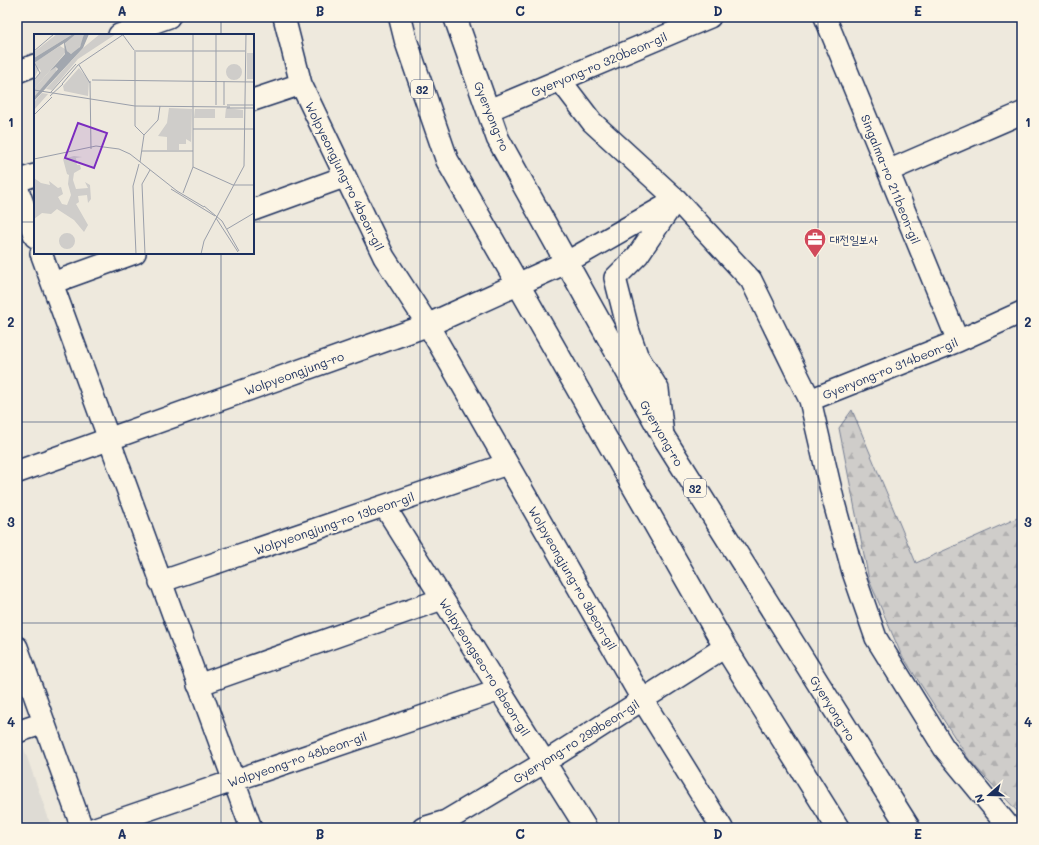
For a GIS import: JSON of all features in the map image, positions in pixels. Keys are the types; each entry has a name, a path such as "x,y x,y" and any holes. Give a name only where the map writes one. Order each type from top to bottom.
{"main road":[{"name":"32","path":"400,17 406,41 447,160 725,647 838,828"},
{"name":"Gyeryong-ro","path":"455,17 498,139 663,436 909,828"},
{"name":"Wolpyeongjung-ro","path":"17,472 428,325 567,262"}],"street":[{"path":"122,34 169,17"},
{"name":"Wolpyeongjung-ro 4beon-gil","path":"284,17 301,84 344,177 384,257 428,325"},
{"name":"Gyeryong-ro 320beon-gil","path":"489,110 710,17"},
{"name":"Singalma-ro 211beon-gil","path":"824,17 958,341"},
{"path":"17,72 34,65"},
{"name":"Gyeryong-ro 314beon-gil","path":"560,80 592,122 676,199 751,280 810,400 958,341 1022,312"},
{"path":"254,100 301,84"},
{"path":"888,171 1022,113"},
{"path":"17,181 34,175"},
{"path":"254,210 344,177"},
{"path":"17,187 34,234"},
{"path":"567,262 676,199"},
{"path":"663,436 658,389 637,355 628,329 615,278 638,255 676,199"},
{"path":"41,254 108,440 251,828"},
{"path":"52,284 132,254"},
{"name":"Wolpyeongjung-ro 3beon-gil","path":"428,325 642,699 722,828"},
{"path":"810,400 834,503 853,572 876,638 944,748 1010,828"},
{"name":"Wolpyeongjung-ro 13beon-gil","path":"160,582 507,464"},
{"name":"Wolpyeongseo-ro 6beon-gil","path":"385,506 586,828"},
{"path":"198,685 442,599"},
{"name":"Gyeryong-ro 299beon-gil","path":"423,828 446,820 545,762 725,647"},
{"path":"17,648 82,828"},
{"name":"Wolpyeong-ro 48beon-gil","path":"95,828 500,690"},
{"path":"17,732 44,723"}],"shaded area":[{"path":"17,729 52,828 17,828"}],"green space":[{"path":"852,410 916,563 1022,516 1022,816 970,761 901,654 869,580 839,428"}],"place":[{"name":"대전일보사","path":"815,258"}]}
